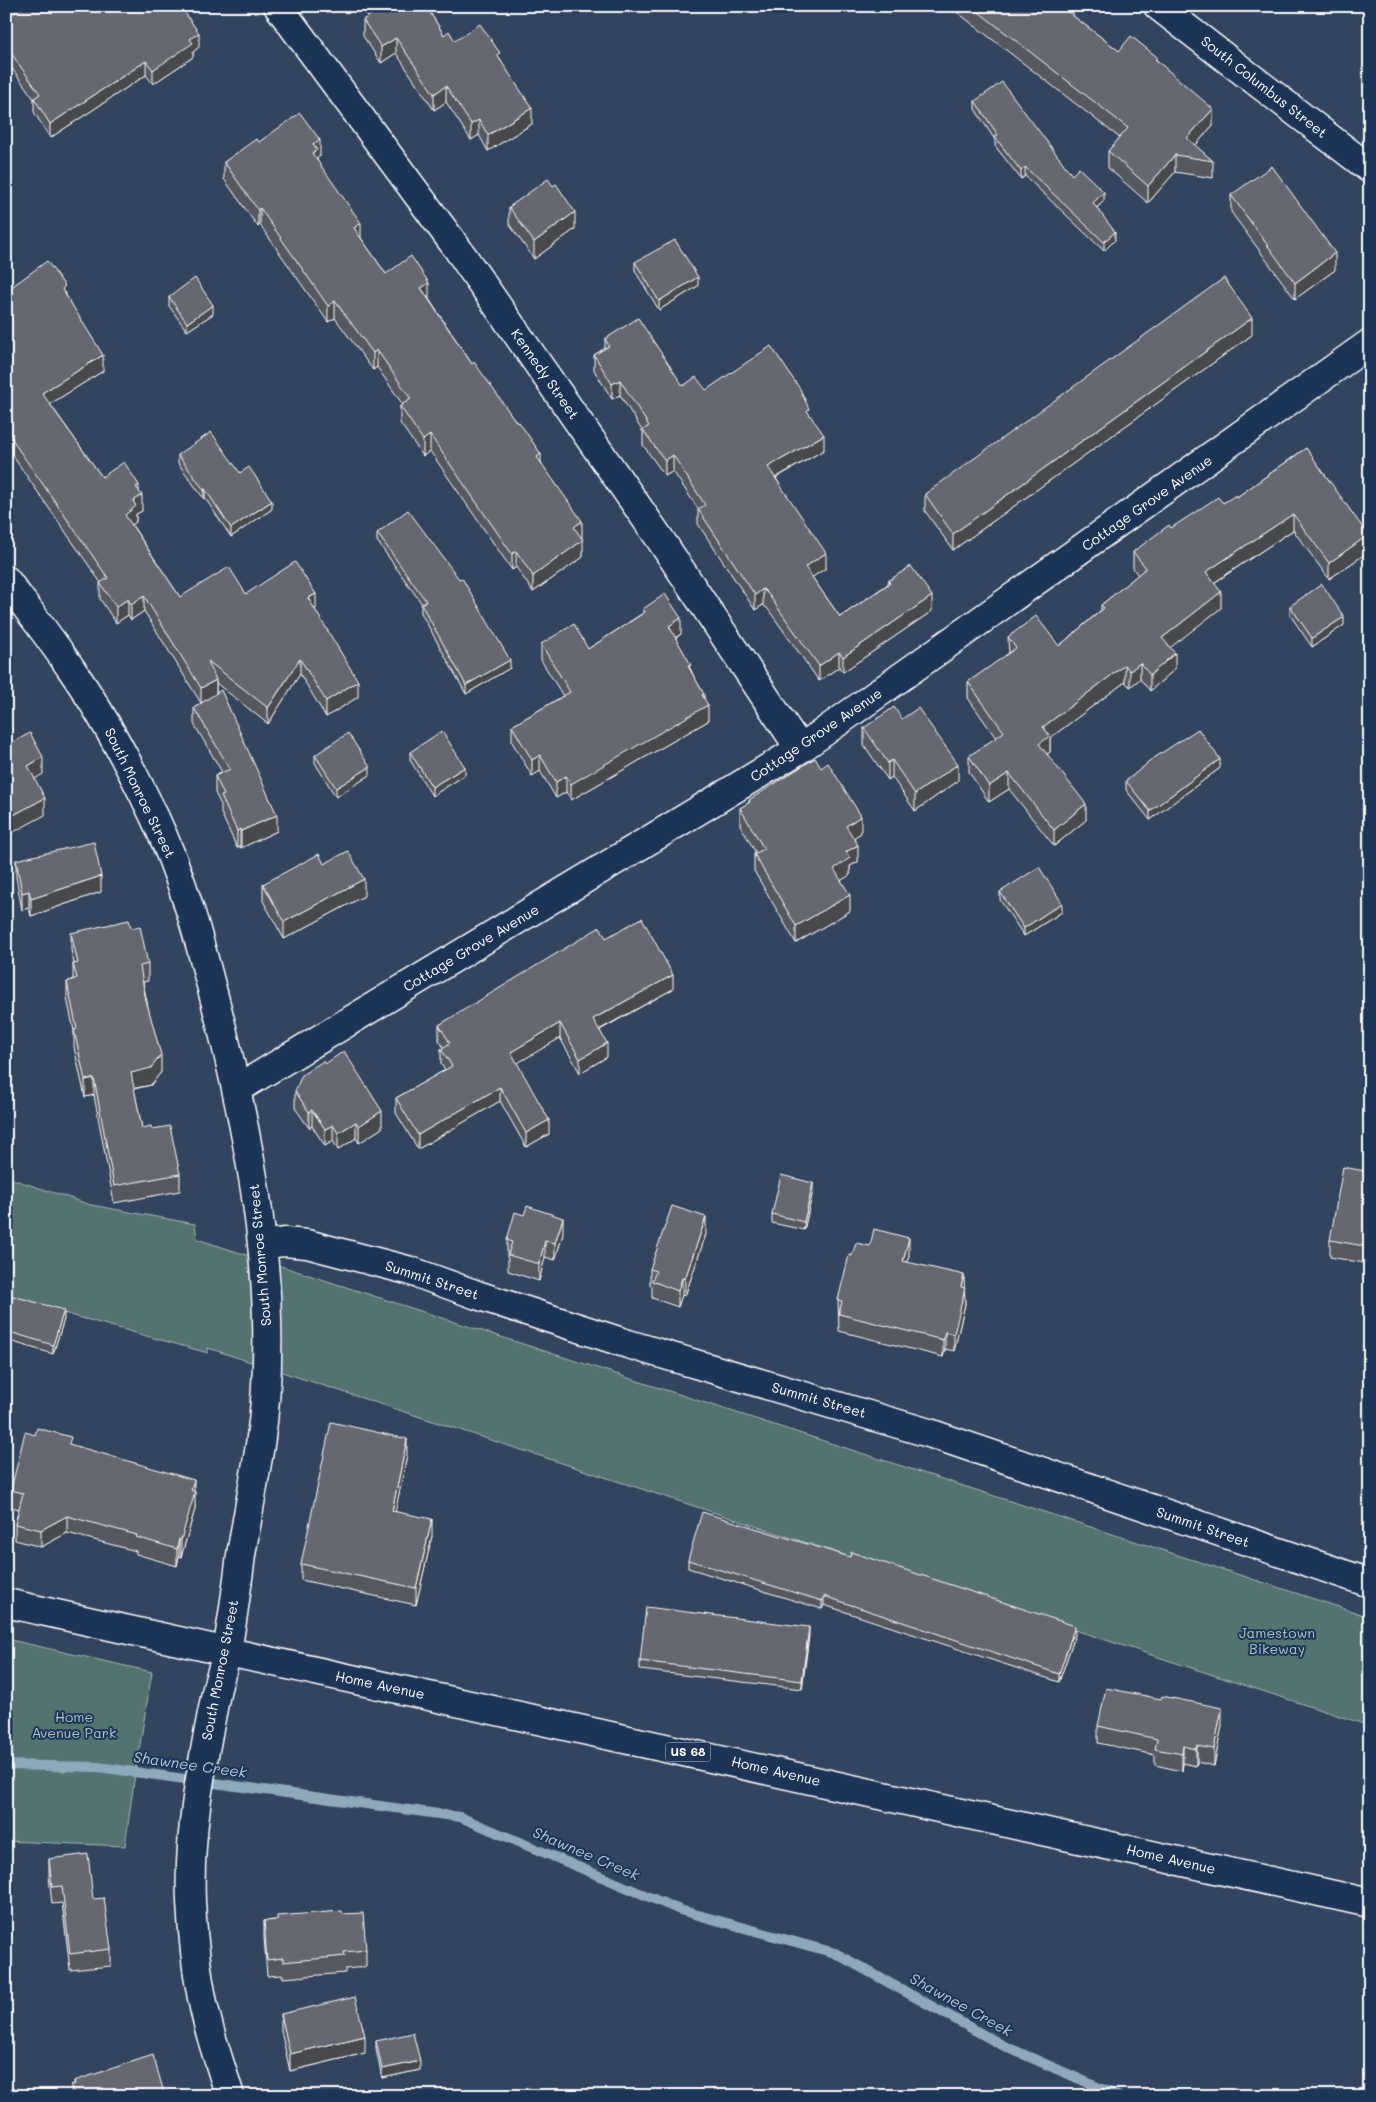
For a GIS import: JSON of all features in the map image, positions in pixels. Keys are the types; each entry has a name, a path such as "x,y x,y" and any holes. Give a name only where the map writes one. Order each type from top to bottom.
{"street":[{"name":"Kennedy Street","path":"278,6 457,248 658,536 800,749"},
{"name":"South Columbus Street","path":"1171,10 1370,169"},
{"name":"Cottage Grove Avenue","path":"237,1089 800,749 1370,344"},
{"name":"South Monroe Street","path":"6,580 72,670 100,713 155,819 175,866 197,930 237,1089 253,1180 262,1244 268,1318 266,1393 227,1652 205,1749 191,1855 191,1899 198,1978 206,2017 230,2096"},
{"name":"Summit Street","path":"262,1244 284,1242 307,1244 411,1271 477,1295 628,1344 929,1433 1370,1583"},
{"name":"Home Avenue","path":"6,1603 1370,1903"}],"green space":[{"name":"Jamestown Bikeway","path":"6,1177 91,1205 195,1224 197,1239 1370,1617 1370,1726 208,1348 208,1353 6,1297"},
{"name":"Home Avenue Park","path":"6,1639 152,1672 125,1846 6,1841"}],"building":[{"path":"25,6 38,6 42,12 49,6 180,6 199,33 190,39 193,43 153,70 146,61 50,124 34,98 40,94 6,46 6,19"},
{"path":"371,6 426,6 444,35 449,31 455,41 480,24 500,53 497,55 532,108 488,135 479,120 471,124 446,86 434,94 396,38 381,47 363,20 375,12"},
{"path":"971,6 1072,6 1068,12 1119,51 1131,36 1157,57 1155,59 1213,109 1187,138 1213,161 1175,155 1148,186 1108,151 1128,128"},
{"path":"1002,82 1072,175 1079,168 1104,192 1093,203 1115,232 1104,242 1025,167 1021,171 995,137 998,135 975,101"},
{"path":"300,113 320,140 313,144 317,150 312,153 361,223 354,228 386,274 411,256 429,283 421,288 472,364 474,362 517,423 519,422 541,454 537,457 582,521 574,527 583,540 533,576 516,551 512,554 430,435 423,440 400,406 411,399 377,350 373,353 335,301 328,306 260,208 258,210 224,162 256,139 259,142"},
{"path":"1272,166 1335,253 1295,283 1231,195"},
{"path":"548,179 553,186 556,184 575,212 534,242 509,207"},
{"path":"675,240 698,277 659,301 635,262"},
{"path":"47,261 65,286 62,289 103,355 42,393 102,477 124,462 139,485 136,487 142,495 133,501 136,506 125,515 180,597 229,567 246,594 295,562 316,594 308,598 358,681 326,701 300,659 268,708 208,661 216,680 201,688 144,596 131,605 128,599 116,607 100,583 108,578 6,429 6,291"},
{"path":"195,278 213,305 187,323 169,297"},
{"path":"1224,278 1252,318 953,534 925,494"},
{"path":"638,318 683,386 696,377 706,390 771,346 800,389 809,409 807,411 824,435 768,467 826,553 805,567 840,617 890,583 888,581 911,566 932,596 843,657 839,652 819,666 768,594 763,589 755,595 698,509 705,505 673,455 665,461 643,430 649,426 620,380 612,384 594,355 609,346 605,339"},
{"path":"211,432 240,473 249,467 272,501 231,528 205,489 178,455"},
{"path":"1306,448 1368,535 1329,563 1293,514 1206,572 1221,592 1162,638 1175,653 1150,675 1140,663 1130,671 1125,665 1043,727 1050,736 1039,744 1086,804 1054,830 1009,773 989,786 969,756 1004,732 968,682 1016,648 1008,637 1036,616 1059,646 1104,608 1101,605 1146,568 1133,552 1169,525 1171,528 1218,497 1223,503 1236,495 1237,497"},
{"path":"408,510 459,579 462,578 510,660 466,685 421,604 426,601 377,533"},
{"path":"1322,584 1344,617 1312,638 1290,606"},
{"path":"665,594 681,618 669,626 691,665 688,666 708,705 571,784 566,776 556,782 540,755 532,760 512,726 570,692 541,644 574,624 588,649 645,612 643,609"},
{"path":"221,690 277,815 241,831 240,829 237,831 221,796 224,795 215,776 230,769 194,708"},
{"path":"894,707 902,719 918,708 958,764 915,794 892,760 888,763 864,728"},
{"path":"1198,729 1220,759 1150,811 1126,781 1154,758"},
{"path":"442,731 465,767 432,787 410,752"},
{"path":"30,733 43,757 28,766 45,798 6,819 6,746"},
{"path":"348,733 370,767 336,788 315,755"},
{"path":"815,758 821,768 828,763 861,816 846,826 858,845 846,852 850,858 834,869 850,895 796,926 754,854 764,849 740,808 750,802 749,800"},
{"path":"94,842 101,876 31,899 29,891 22,893 16,860"},
{"path":"348,851 364,879 284,922 263,884 319,854 324,864"},
{"path":"1039,867 1062,903 1024,928 1000,892"},
{"path":"642,918 673,975 593,1019 607,1043 580,1059 560,1023 511,1052 549,1120 526,1133 500,1087 418,1135 396,1098 452,1066 441,1049 450,1043 439,1025 600,927 606,938"},
{"path":"129,920 131,928 140,926 148,964 140,966 145,996 161,1055 151,1068 131,1073 142,1128 151,1126 152,1129 170,1126 180,1174 114,1186 94,1078 85,1080 74,1030 77,1029 67,982 77,978 73,964 78,963 71,933"},
{"path":"344,1051 382,1111 359,1126 356,1122 338,1133 333,1125 325,1129 312,1110 309,1112 295,1091 302,1075 323,1061 325,1064"},
{"path":"1343,1167 1370,1172 1370,1247 1330,1240"},
{"path":"781,1175 813,1183 804,1222 772,1214"},
{"path":"527,1206 563,1218 555,1243 545,1241 539,1264 508,1255 512,1242 507,1240 515,1212 524,1215"},
{"path":"672,1206 706,1217 685,1279 682,1278 678,1291 652,1281 656,1271 650,1269"},
{"path":"874,1229 909,1238 903,1261 964,1275 961,1287 965,1288 954,1334 945,1332 943,1340 839,1314 842,1301 838,1300 849,1255 852,1256 856,1243 870,1246"},
{"path":"6,1291 10,1292 9,1295 64,1310 53,1345 6,1331"},
{"path":"331,1422 407,1439 392,1511 432,1519 416,1588 301,1564"},
{"path":"37,1428 71,1437 69,1444 194,1480 191,1490 195,1492 177,1549 136,1537 137,1535 67,1516 41,1530 15,1524 23,1493 11,1490 25,1432 35,1435"},
{"path":"702,1512 850,1557 851,1552 1075,1626 1059,1674 824,1596 822,1601 688,1560"},
{"path":"646,1607 809,1627 802,1681 640,1661"},
{"path":"1106,1688 1161,1699 1162,1696 1222,1708 1214,1749 1197,1746 1196,1749 1183,1746 1182,1754 1155,1749 1157,1739 1098,1726"},
{"path":"88,1854 93,1899 104,1898 111,1949 70,1954 62,1886 52,1887 49,1859"},
{"path":"342,1911 343,1914 363,1913 366,1950 344,1952 345,1956 283,1962 283,1958 267,1960 264,1921 277,1920 277,1916"},
{"path":"355,1997 365,2036 290,2054 281,2014"},
{"path":"413,2033 420,2061 382,2069 376,2041"},
{"path":"153,2055 165,2096 75,2096 71,2085 75,2084 74,2081"}],"waterway":[{"name":"Shawnee Creek","path":"6,1765 98,1767 460,1817 680,1910 835,1953 1002,2045 1118,2096"}]}
